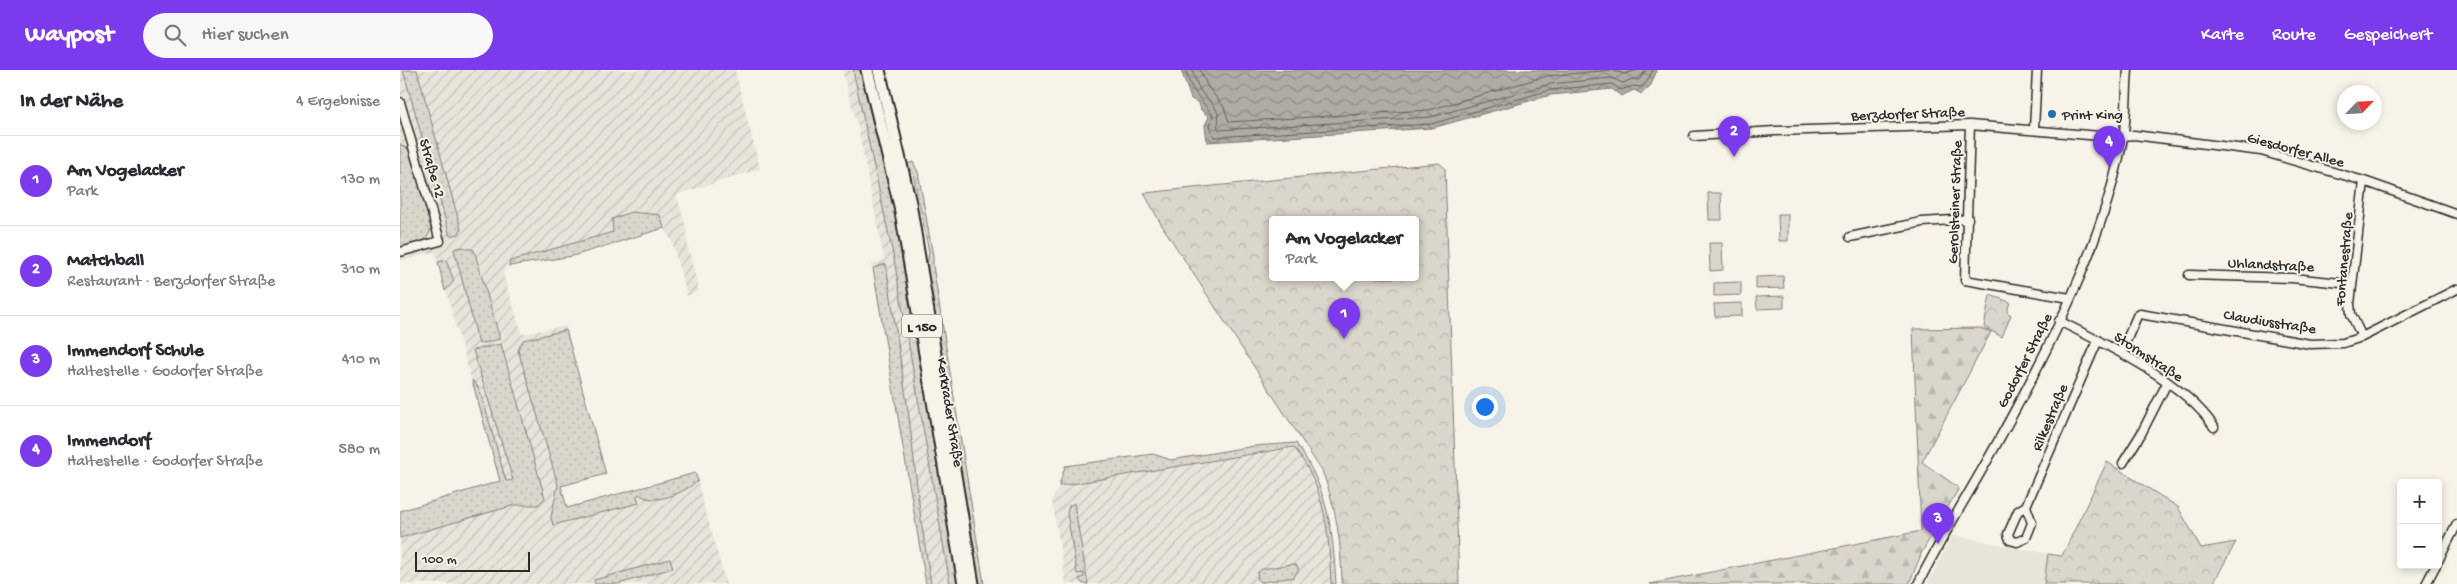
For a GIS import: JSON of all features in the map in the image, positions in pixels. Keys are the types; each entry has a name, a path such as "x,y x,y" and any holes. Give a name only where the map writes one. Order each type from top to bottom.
{"highway":[{"name":"Kerkrader Straße","path":"867,70 902,215 964,584"},
{"name":"Kerkrader Straße","path":"879,70 910,203 973,584"}],"street":[{"path":"2034,129 2037,70"},
{"name":"Godorfer Straße","path":"1918,584 1938,544 1996,445 2059,321 2090,250 2115,171 2123,136 2128,70"},
{"name":"Straße 12","path":"400,102 440,241 400,252"},
{"name":"Berzdorfer Straße","path":"1694,136 1775,131 1970,125 2112,137 2123,136"},
{"name":"Gerolsteiner Straße","path":"1970,125 1965,280 2070,298"},
{"name":"Giesdorfer Allee","path":"2123,136 2134,135 2261,151 2364,181 2457,214"},
{"name":"Fontanestraße","path":"2362,337 2352,314 2350,304 2364,181"},
{"path":"1850,237 1922,222 1968,219"},
{"name":"Uhlandstraße","path":"2189,274 2292,278 2352,284"},
{"name":"Claudiusstraße","path":"2121,353 2137,316 2145,314 2310,344 2342,343 2362,337 2457,289"},
{"name":"Stormstraße","path":"2059,321 2121,353 2167,383 2204,411 2214,427"},
{"name":"Rilkestraße","path":"2026,506 2098,340"},
{"path":"2122,463 2141,434 2167,383"},
{"path":"2442,553 2457,524"},
{"path":"2426,584 2434,569"}],"shaded area":[{"path":"400,70 735,70 760,169 679,194 677,197 686,227 687,243 699,291 687,296 672,242 664,228 573,256 505,267 503,274 522,334 565,326 606,474 561,486 567,508 695,473 726,584 400,584 400,511 500,481 435,252 400,261"},
{"path":"842,70 853,70 872,149 894,259 950,584 926,584 872,265 884,259 858,128"},
{"path":"1294,447 1310,474 1325,514 1329,533 1331,584 1066,584 1052,500 1059,486"},
{"path":"1953,535 2048,554 2044,584 1927,584"}],"green space":[{"path":"403,70 417,70 461,229 459,234 450,236"},
{"path":"853,70 862,70 901,243 958,584 950,584 894,259"},
{"path":"400,144 409,150 412,156 431,225 428,236 425,239 400,249"},
{"path":"913,162 918,172 933,256 933,266 984,584 979,584 927,265 929,252 913,173 907,164"},
{"path":"1439,163 1445,168 1459,584 1342,584 1341,555 1337,527 1322,471 1161,224 1144,193"},
{"path":"1708,193 1721,193 1722,220 1709,220"},
{"path":"631,212 660,215 664,228 573,256 509,266 510,261 613,232 612,219"},
{"path":"1778,214 1788,214 1788,241 1779,241"},
{"path":"1709,243 1722,243 1723,270 1710,271"},
{"path":"462,247 474,250 500,339 479,344 454,249"},
{"path":"446,260 454,281 445,291 438,262"},
{"path":"886,264 931,584 926,584 873,268"},
{"path":"1783,276 1784,288 1756,289 1756,277"},
{"path":"1741,282 1741,295 1714,296 1714,283"},
{"path":"1990,295 2010,302 2007,312 2011,315 2002,337 1984,327"},
{"path":"1784,296 1784,308 1757,309 1756,297"},
{"path":"1742,303 1742,316 1715,317 1714,304"},
{"path":"1980,328 1991,332 1922,462 1959,488 1922,552 1909,584 1650,584 1921,531 1913,329"},
{"path":"566,330 606,474 561,486 567,508 695,473 698,481 685,490 669,497 653,499 639,494 637,496 639,503 553,525 551,517 558,485 518,350 523,340"},
{"path":"501,344 545,498 538,505 515,505 400,538 400,511 500,481 472,380 478,387 483,400 506,481 513,480 473,350"},
{"path":"1296,443 1315,477 1327,510 1333,546 1336,584 1331,584 1327,529 1319,496 1305,463 1294,447 1059,486 1065,466 1153,454 1171,460 1254,446"},
{"path":"2107,462 2178,507 2201,548 2236,542 2213,584 2044,584 2048,554 2062,556"},
{"path":"1074,503 1088,584 1083,584 1079,579 1084,577 1084,573 1077,574 1067,513 1069,506"},
{"path":"670,559 673,568 618,584 595,584 594,580"},
{"path":"1296,565 1299,569 1294,577 1262,582 1258,580 1257,573 1262,569"}],"water":[{"path":"1181,70 1657,70 1651,85 1642,94 1634,90 1621,96 1612,89 1551,95 1432,128 1207,142 1205,125 1209,117 1201,110 1199,103 1191,99"}],"place":[{"name":"Print King","path":"2052,114"},
{"name":"Matchball","path":"1734,157"},
{"name":"Immendorf","path":"2109,167"},
{"name":"Am Vogelacker","path":"1344,339"},
{"name":"Immendorf Schule","path":"1938,544"}]}
